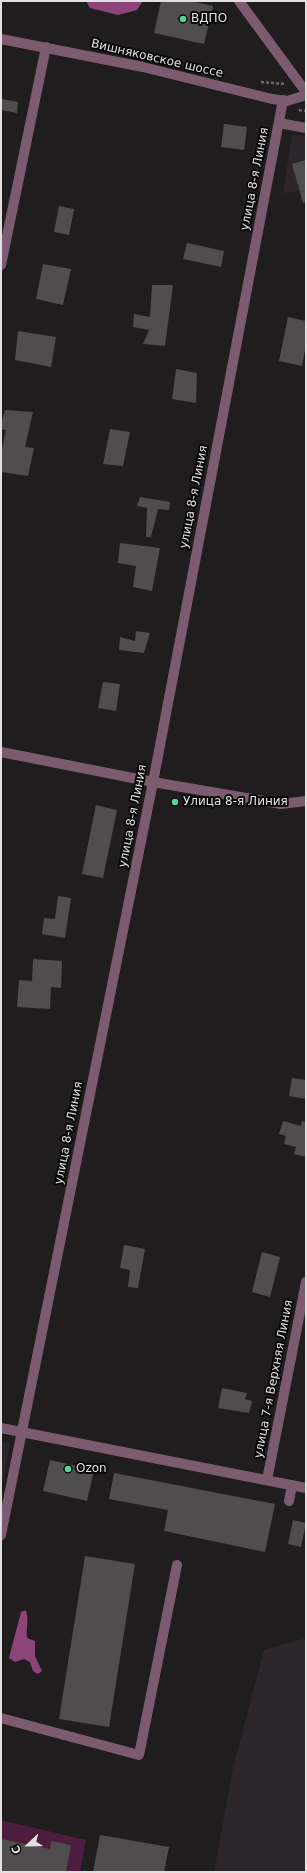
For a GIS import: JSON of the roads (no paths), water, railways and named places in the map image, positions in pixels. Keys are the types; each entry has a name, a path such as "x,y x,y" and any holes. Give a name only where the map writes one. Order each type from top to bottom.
{"street":[{"path":"240,1 304,89"},
{"name":"Вишняковское шоссе","path":"1,39 143,67 259,97 283,100 306,95"},
{"path":"1,265 46,47"},
{"name":"улица 8-я Линия","path":"1,1535 23,1432 152,782 283,100"},
{"path":"279,123 306,128"},
{"path":"1,752 152,782 281,804 306,801"},
{"name":"улица 7-я Верхняя Линия","path":"267,1480 306,1282"},
{"path":"1,1428 306,1488"},
{"path":"289,1501 292,1485"},
{"path":"1,1718 139,1755 176,1565"}],"place":[{"name":"ВДПО","path":"183,19"},
{"name":"Улица 8-я Линия","path":"175,802"},
{"name":"Ozon","path":"68,1469"}]}
